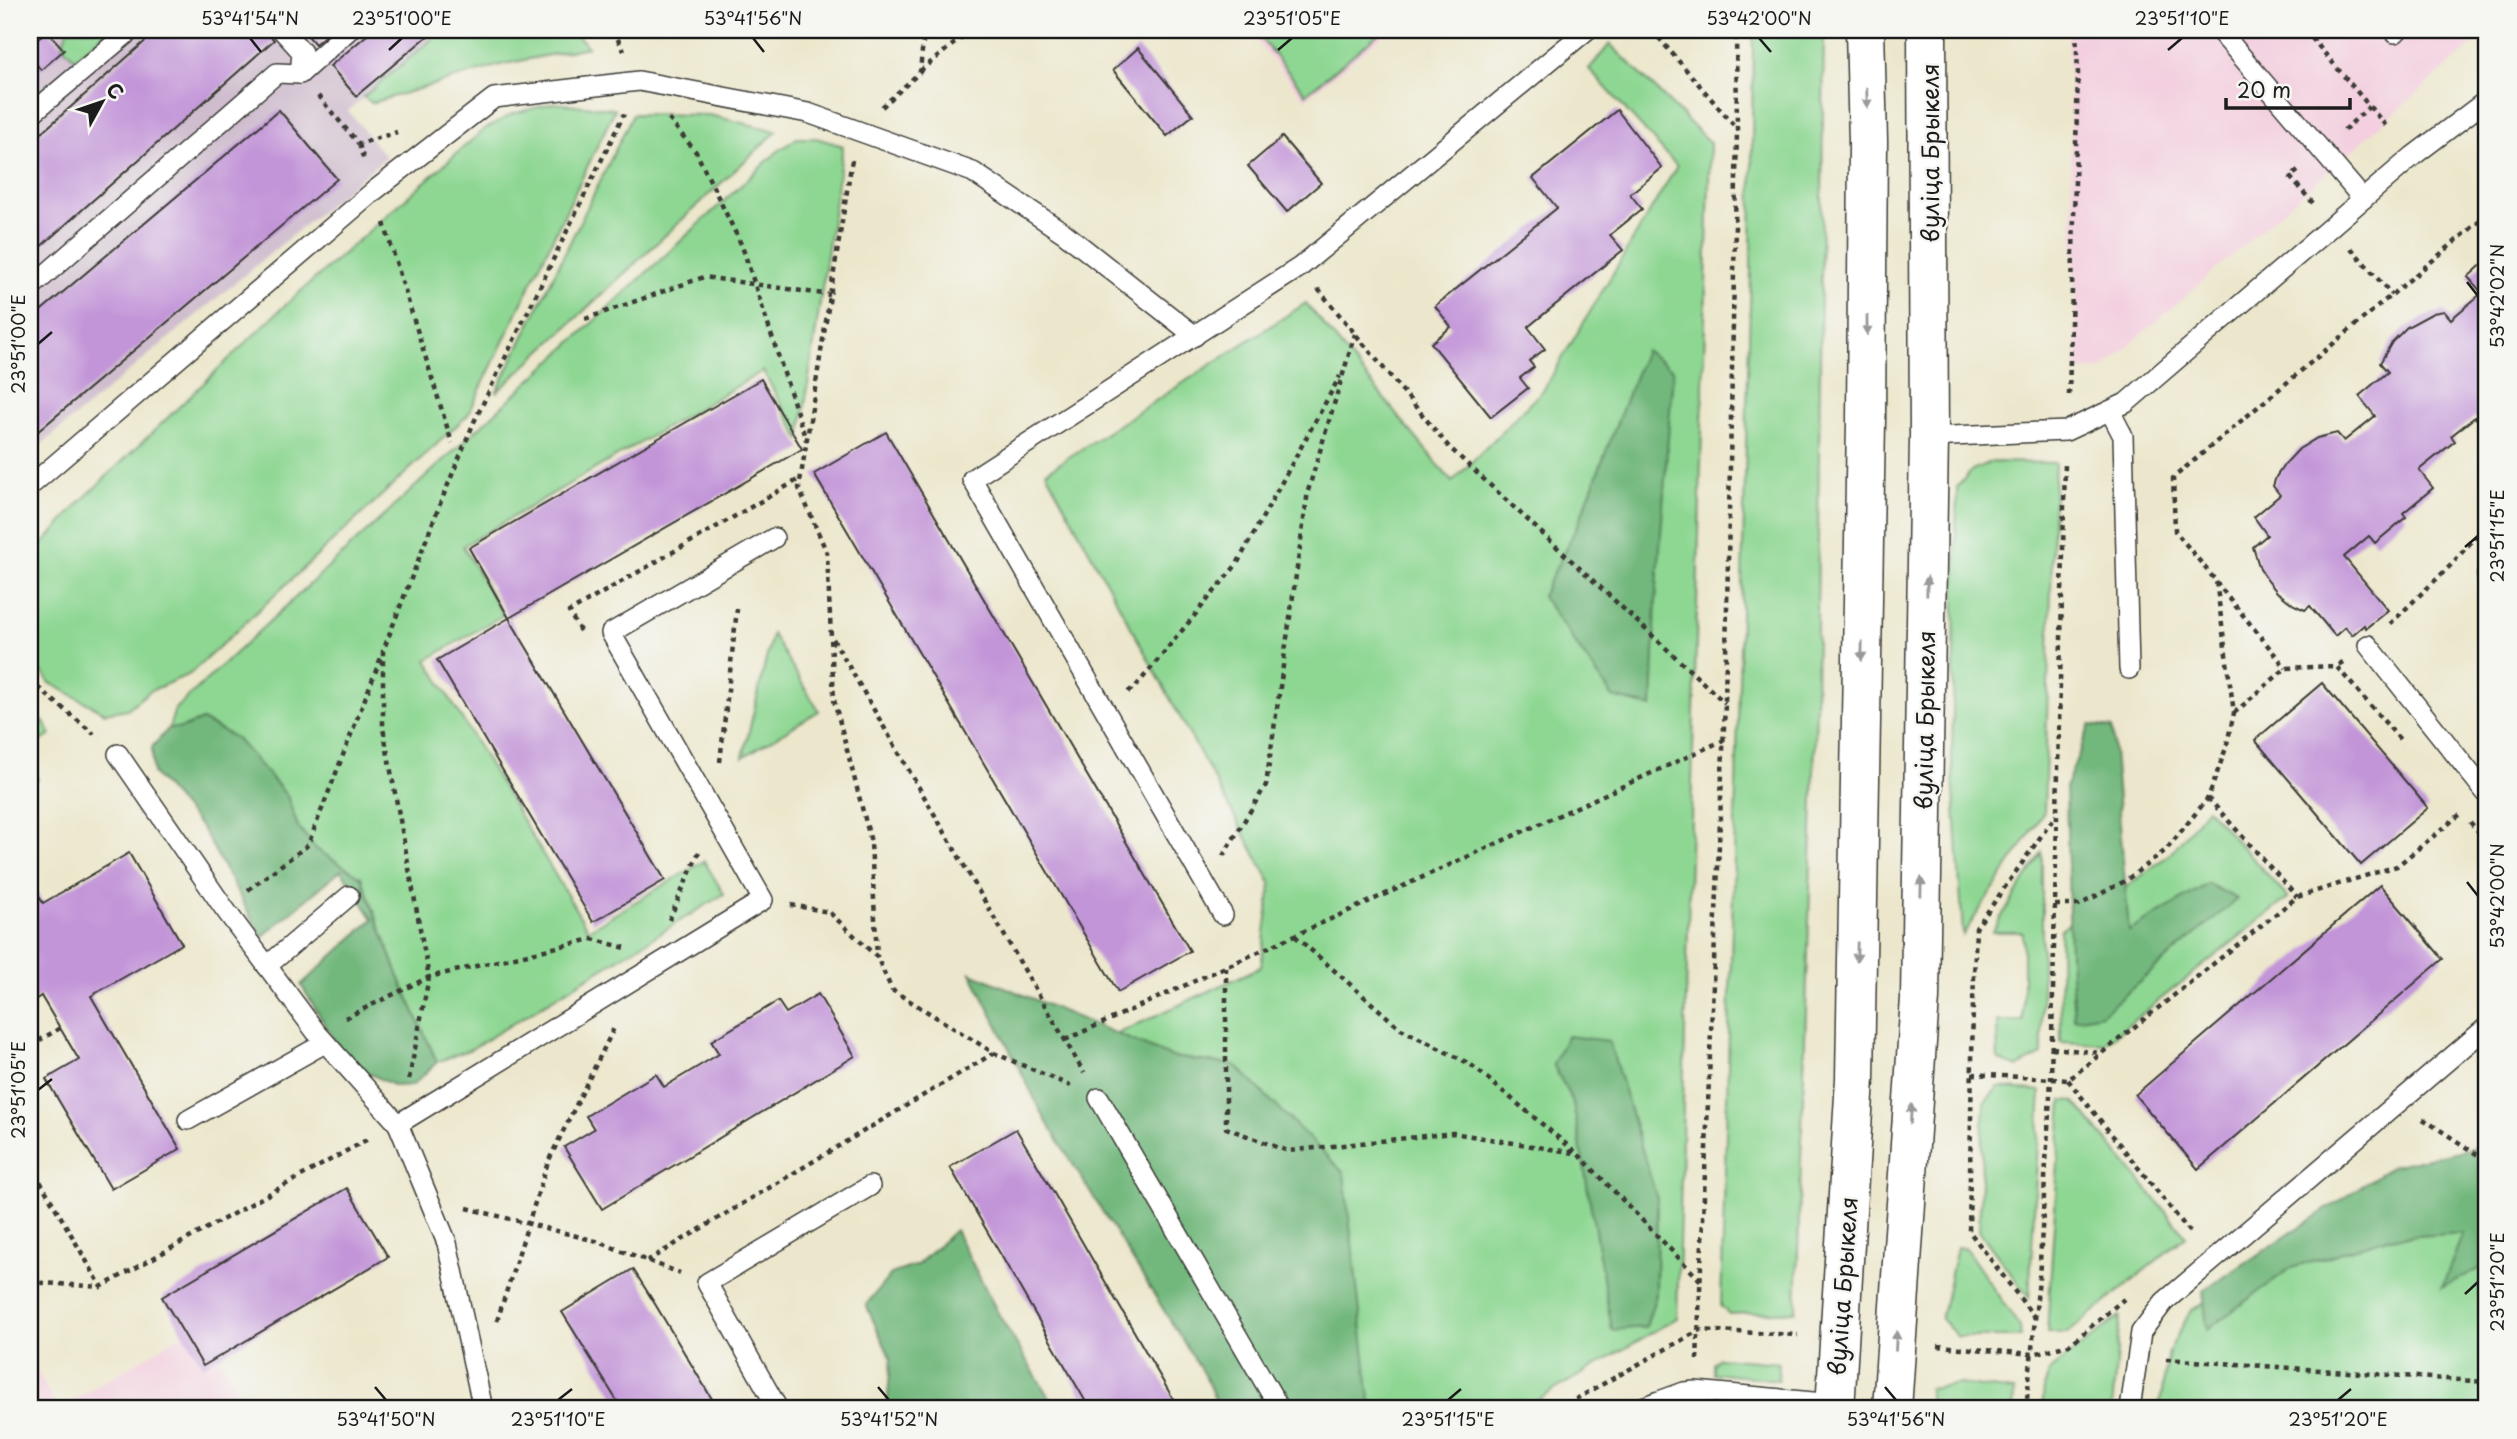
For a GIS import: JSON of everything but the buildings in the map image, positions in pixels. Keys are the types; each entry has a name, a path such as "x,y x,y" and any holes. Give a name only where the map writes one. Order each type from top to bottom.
{"main road":[{"name":"вуліца Брыкеля","path":"1835,1406 1856,1065 1866,393 1868,141 1865,30"},
{"name":"вуліца Брыкеля","path":"1892,1409 1920,998 1930,437 1927,30"}],"lane":[{"path":"30,115 131,30"},
{"path":"282,30 302,52 300,74"},
{"path":"30,288 277,73 300,74 349,30"},
{"path":"1223,915 972,479 1300,267 1587,30"},
{"path":"2219,30 2363,200"},
{"path":"30,486 374,191 494,98 639,81 808,113 973,172 1064,233 1195,336"},
{"path":"1930,437 2066,431 2126,402 2413,156 2487,100"},
{"path":"2110,411 2123,436 2129,669"},
{"path":"398,1124 763,900 611,634 774,538"},
{"path":"2368,645 2487,794"},
{"path":"118,754 225,908 321,1038 398,1124 447,1243 483,1409"},
{"path":"267,966 349,896"},
{"path":"2130,1409 2141,1332 2164,1302 2487,1027"},
{"path":"188,1120 321,1038"},
{"path":"1099,1098 1280,1409"},
{"path":"778,1409 706,1283 870,1185"},
{"path":"1637,1409 1684,1392 1695,1391 1835,1406"}],"path":[{"path":"30,34 34,30"},
{"path":"920,72 924,30"},
{"path":"971,30 856,130 799,488 827,553 834,700 871,842 877,957 892,990 994,1053 1099,1098"},
{"path":"1652,30 1737,130"},
{"path":"1695,1391 1700,1330 1726,703 1737,130 1736,30"},
{"path":"2068,402 2078,74 2076,30"},
{"path":"2305,30 2386,126"},
{"path":"300,74 359,144 408,128"},
{"path":"225,908 308,845 474,422 639,81 696,152 741,246 806,442"},
{"path":"2336,137 2370,107"},
{"path":"2306,163 2290,177 2318,209"},
{"path":"374,191 452,443"},
{"path":"2286,668 2175,531 2173,478 2487,215"},
{"path":"2349,245 2392,295"},
{"path":"1300,267 1449,447 1726,703"},
{"path":"585,319 704,277 830,295"},
{"path":"1206,885 1266,785 1308,491 1355,333"},
{"path":"1105,712 1137,685 1237,564 1345,366"},
{"path":"2026,1409 2036,1320 2051,1079 2065,457"},
{"path":"583,635 569,612 800,478"},
{"path":"2054,905 2080,905 2125,881 2166,850 2208,798 2226,748 2234,713 2216,581"},
{"path":"720,766 737,609"},
{"path":"831,635 1099,1098"},
{"path":"30,1282 101,1287 398,1124 429,977 383,728 383,651"},
{"path":"2234,713 2286,668 2336,666"},
{"path":"30,681 118,754"},
{"path":"1065,1040 1724,740"},
{"path":"2208,798 2297,897"},
{"path":"1972,1074 2068,1080 2297,897 2397,866 2462,812"},
{"path":"2036,1320 1969,1231 1976,928 2057,814"},
{"path":"477,1381 548,1162 659,942 703,843"},
{"path":"763,900 829,912 877,957"},
{"path":"1295,936 1401,1029 1470,1064 1578,1154 1702,1282"},
{"path":"321,1038 429,977 592,939 629,949"},
{"path":"1226,967 1226,1128 1288,1152 1453,1133 1578,1154"},
{"path":"30,1046 60,1028"},
{"path":"2052,1048 2101,1053"},
{"path":"647,1261 994,1053"},
{"path":"2068,1080 2195,1239"},
{"path":"2398,1103 2487,1161"},
{"path":"30,1164 101,1287"},
{"path":"428,1198 596,1241 706,1283"},
{"path":"1932,1346 2033,1354 2069,1345 2132,1292"},
{"path":"1558,1409 1595,1386 1700,1330 1804,1335"},
{"path":"2137,1357 2487,1382"}],"shaded area":[{"path":"30,30 445,30 348,111 386,157 30,454"},
{"path":"1247,30 1390,30 1305,99"},
{"path":"2068,30 2487,32 2101,370 2077,371"},
{"path":"184,1334 203,1366 219,1357 249,1409 59,1409"},
{"path":"35,1368 58,1409 30,1409 30,1371"}],"green space":[{"path":"68,30 108,30 75,59 62,45"},
{"path":"443,30 573,30 588,47 500,65 372,103 363,97"},
{"path":"1254,30 1383,30 1306,94"},
{"path":"1753,30 1824,30 1816,710 1796,1311 1729,1314 1721,1306 1751,270"},
{"path":"1610,44 1710,143 1677,1318 1522,1409 1301,1409 1097,1043 1261,967 1271,883 1046,472 1306,303 1452,482 1544,389 1677,166 1589,69"},
{"path":"553,103 615,109 468,415 190,674 150,691 127,709 105,713 50,683 30,655 31,558 79,503 282,308 482,131 512,114"},
{"path":"633,114 709,115 777,131 496,393"},
{"path":"797,138 816,138 843,146 800,439 763,371 463,546 503,615 427,660 588,930 704,861 724,894 471,1049 437,1062 399,977 361,877 316,849 298,827 287,796 270,776 202,720 182,728 169,728 175,709 777,152"},
{"path":"1645,350 1673,370 1656,602 1652,707 1613,697 1542,596 1578,524"},
{"path":"1990,462 2055,463 2044,812 1963,935 1952,760 1957,487 1972,470"},
{"path":"772,634 819,711 743,757"},
{"path":"30,709 44,722 51,735 33,746 31,763 38,780 30,786"},
{"path":"202,720 236,738 287,796 298,827 316,849 361,877 399,977 437,1062 413,1085 395,1086 368,1073 341,1051 301,985 373,919 341,870 262,937 202,828 153,773 152,747 169,728 182,728"},
{"path":"2090,725 2112,728 2129,931 2208,884 2237,899 2102,1014 2074,1019 2066,786"},
{"path":"2207,808 2288,898 2104,1044 2061,1042 2060,930 2084,910 2128,886 2171,853"},
{"path":"2042,852 2042,1055 2018,1067 1998,1060 1997,1021 2023,1021 2023,932 1992,932"},
{"path":"971,973 1172,1057 1235,1065 1344,1173 1371,1409 1219,1409 1206,1378 1045,1119"},
{"path":"1567,1036 1609,1041 1657,1199 1656,1295 1646,1327 1612,1330 1573,1103 1553,1064"},
{"path":"1998,1087 2041,1091 2029,1298 1979,1231 1984,1103"},
{"path":"2062,1100 2074,1101 2186,1236 2068,1333 2047,1333"},
{"path":"2487,1145 2487,1265 2442,1287 2463,1233 2387,1238 2289,1269 2207,1330 2203,1291 2392,1166"},
{"path":"2487,1187 2487,1409 2159,1409 2169,1351 2191,1310 2227,1292"},
{"path":"955,1230 999,1315 1056,1409 887,1409 891,1359 866,1305 891,1274 917,1265"},
{"path":"1957,1247 1966,1249 2020,1327 2021,1337 1958,1337 1941,1319"},
{"path":"2120,1316 2112,1409 2042,1409 2044,1388 2050,1370"},
{"path":"1719,1358 1779,1363 1778,1380 1713,1373 1713,1364"},
{"path":"1959,1384 2014,1391 2013,1409 1938,1409 1929,1400 1929,1389"}]}
